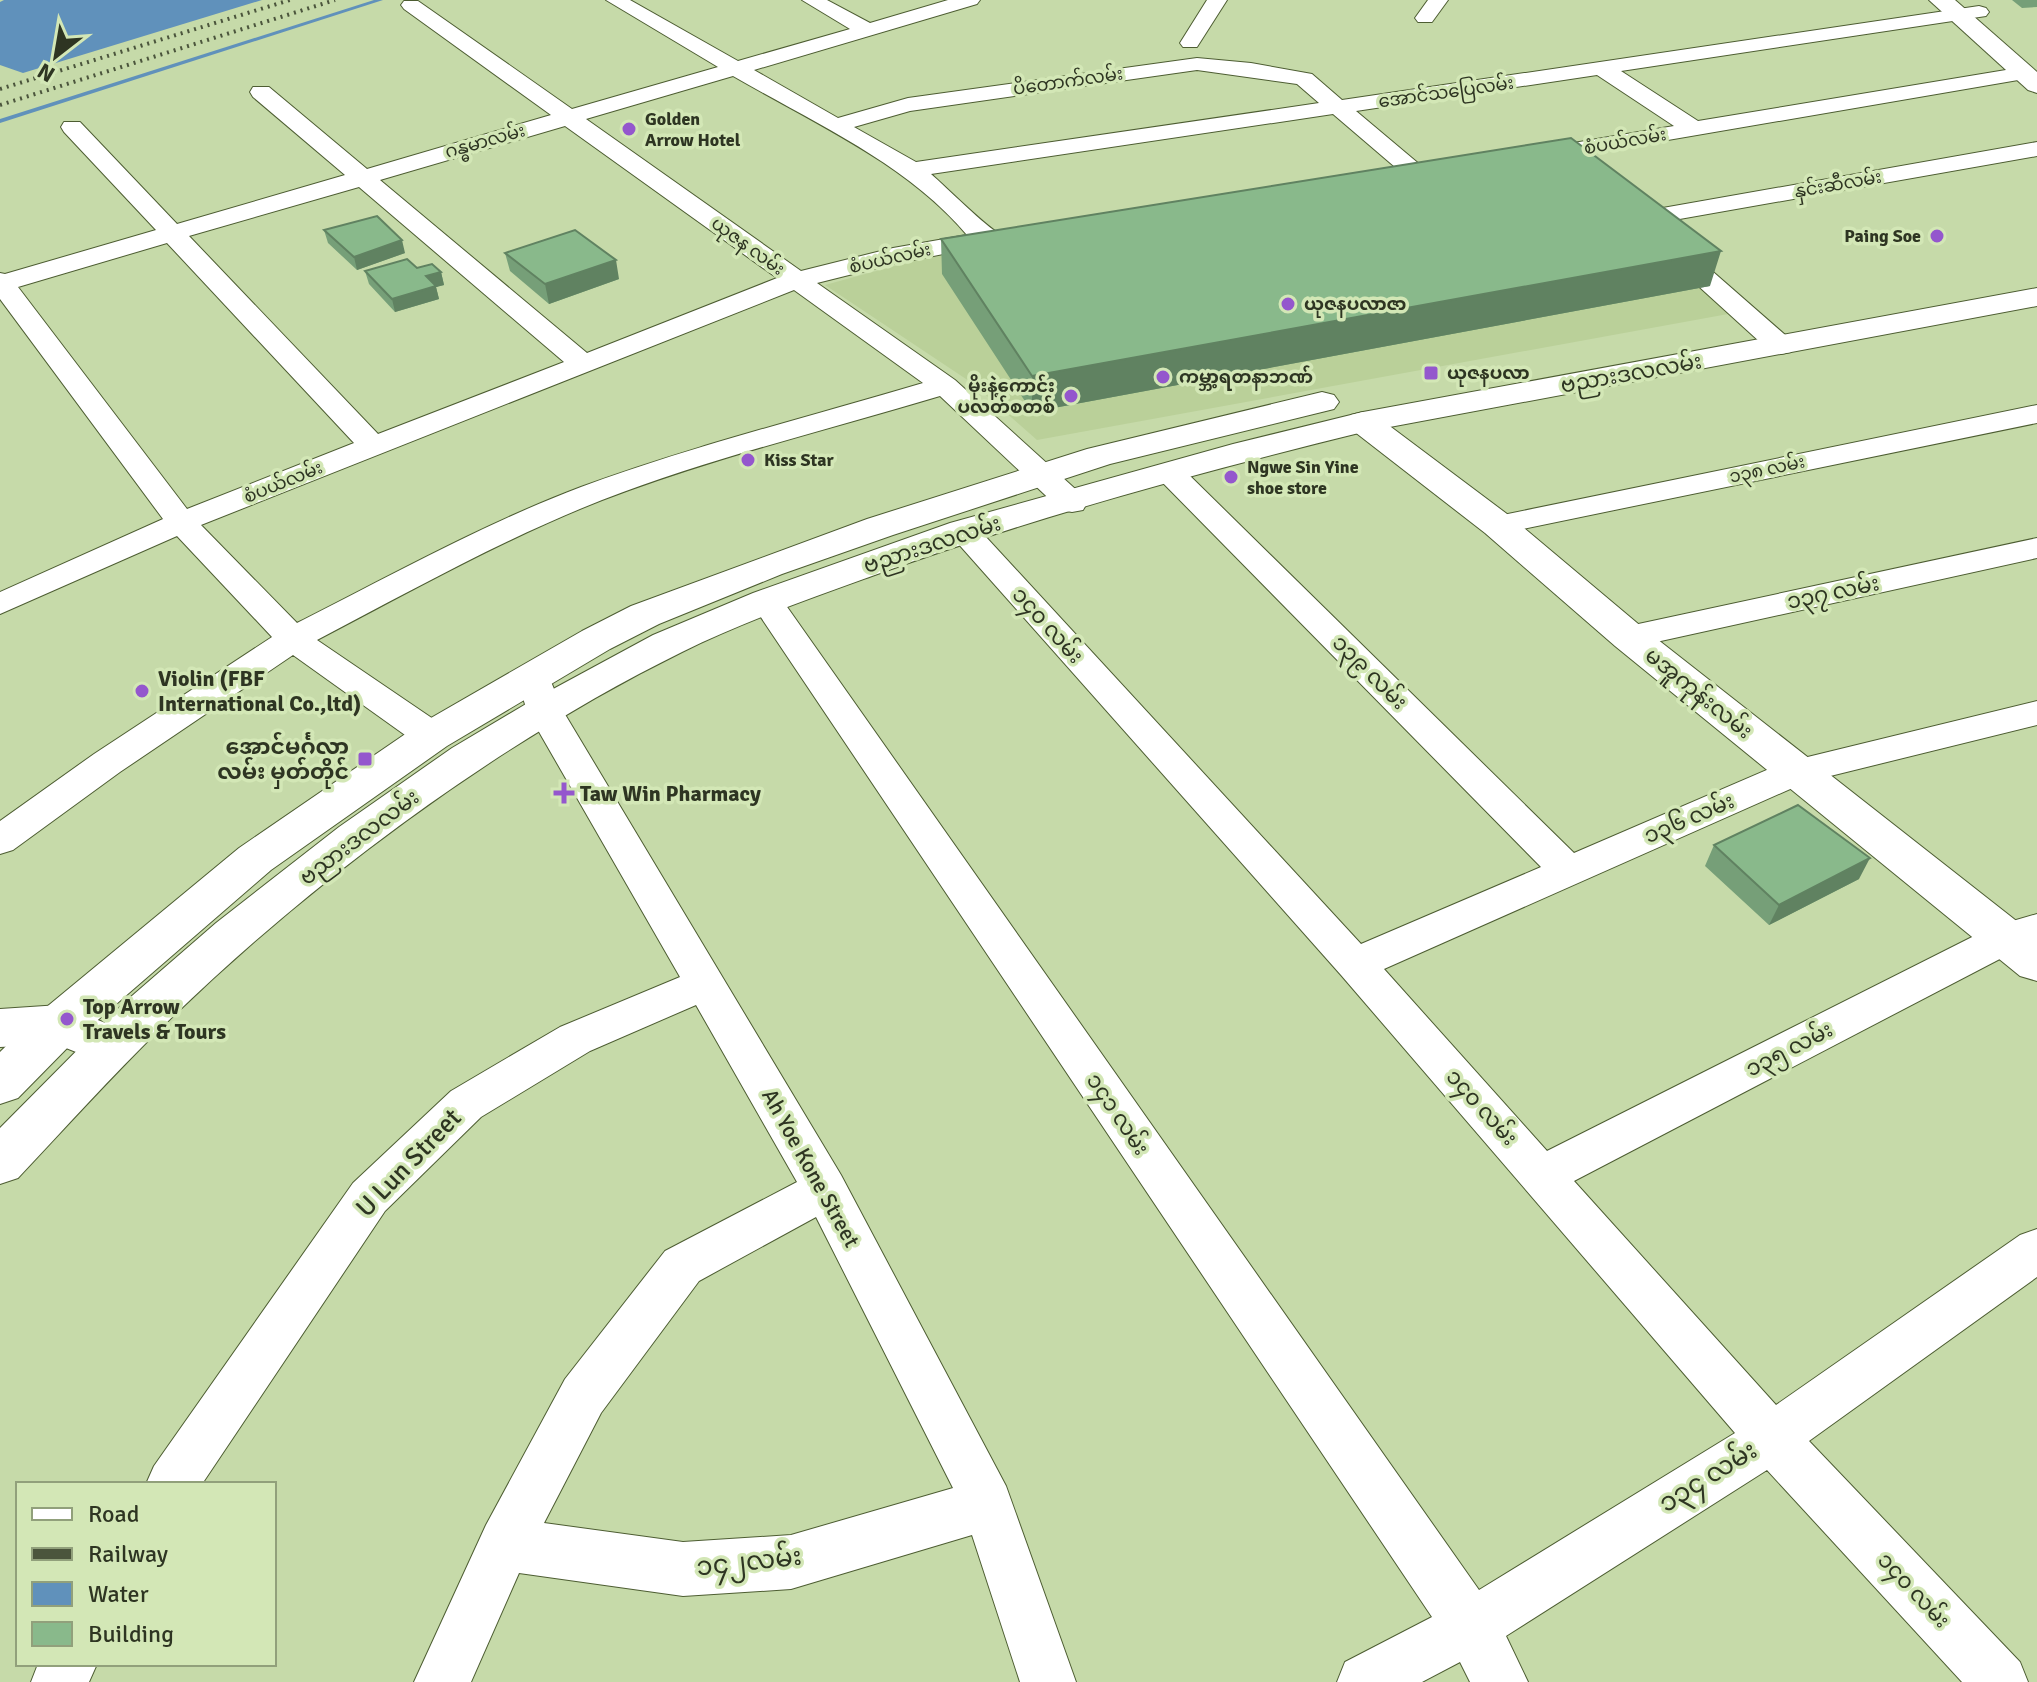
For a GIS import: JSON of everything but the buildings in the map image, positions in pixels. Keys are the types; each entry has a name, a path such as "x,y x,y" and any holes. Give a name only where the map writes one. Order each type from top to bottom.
{"main road":[{"path":"1961,7 2033,73"},
{"name":"ဗညားဒလလမ်း","path":"0,1162 111,1046 232,935 355,838 467,758 539,693 645,615 769,566 1059,489 1171,474 1363,422 2037,275"},
{"name":"ဗညားဒလလမ်း","path":"0,1084 60,1024 255,859 432,736 667,644 766,601 963,531 1172,436 1343,397 2037,297"},
{"name":"မအူကုန်းလမ်း","path":"1363,422 1498,525 1629,637 1796,772 2027,943"},
{"path":"0,1028 60,1024 111,1046"}],"street":[{"path":"616,0 912,170 958,209 984,239"},
{"path":"812,0 866,29"},
{"name":"ဂန္ဓမာလမ်း","path":"1,282 970,0"},
{"path":"1190,43 1217,0"},
{"path":"1425,18 1438,0"},
{"name":"ယုဇန လမ်း","path":"411,5 945,386 1059,489"},
{"name":"အောင်သပြေလမ်း","path":"912,170 1603,69 1961,7"},
{"name":"ပိတောက်လမ်း","path":"835,126 908,105 1197,64 1251,69 1304,79 1339,107"},
{"path":"1603,69 1694,129"},
{"name":"စံပယ်လမ်း","path":"1503,161 2033,73"},
{"path":"261,92 582,363"},
{"path":"1339,107 1417,174"},
{"path":"72,127 373,446"},
{"name":"နှင်းဆီလမ်း","path":"1768,335 1630,211 2037,149"},
{"path":"1561,152 1581,169"},
{"path":"1386,179 1446,169"},
{"name":"စံပယ်လမ်း","path":"0,604 181,522 796,280 893,256 1015,235"},
{"path":"1,282 181,522 293,639 432,736"},
{"path":"0,840 107,763 293,639 480,542 591,494 689,461 945,386"},
{"name":"၁၃၈ လမ်း","path":"1498,525 2037,414"},
{"name":"၁၃၉ လမ်း","path":"1171,474 1568,871"},
{"name":"၁၄၀ လမ်း","path":"963,531 1355,964 1772,1438 2000,1682"},
{"name":"၁၃၇ လမ်း","path":"1629,637 2037,548"},
{"name":"၁၄၁ လမ်း","path":"766,601 1471,1626 1500,1682"},
{"name":"Ah Yoe Kone Street","path":"539,693 825,1189 988,1504 1048,1682"},
{"name":"၁၃၆ လမ်း","path":"1355,964 1796,772 2037,713"},
{"name":"၁၃၅ လမ်း","path":"1543,1175 2027,943"},
{"name":"U Lun Street","path":"173,1482 369,1197 466,1104 575,1039 706,983"},
{"path":"442,1682 505,1544 583,1396 682,1266 825,1189"},
{"name":"၁၃၄ လမ်း","path":"1365,1682 1471,1626 1772,1438 2037,1250"},
{"name":"၁၄၂လမ်း","path":"505,1544 683,1569 791,1562 988,1504"}],"shaded area":[{"name":"ယုဇနပလာဇာ","path":"1560,162 1750,310 1037,440 972,383 825,285 920,259"}],"water":[{"path":"262,0 23,73 0,65 0,2"}],"waterway":[{"path":"0,121 380,0"}],"railway":[{"path":"0,89 290,0"},
{"path":"0,105 335,0"}],"place":[{"name":"Golden Arrow Hotel","path":"629,129"},
{"name":"Paing Soe","path":"1937,236"},
{"name":"ယုဇနပလာဇာ","path":"1288,304"},
{"name":"ယုဇနပလာ","path":"1431,373"},
{"name":"ကမ္ဘာ့ရတနာဘဏ်","path":"1163,377"},
{"name":"မိုးနဲ့ကောင်း ပလတ်စတစ်","path":"1071,396"},
{"name":"Kiss Star","path":"748,460"},
{"name":"Ngwe Sin Yine shoe store","path":"1231,477"},
{"name":"Violin (FBF International Co.,ltd)","path":"142,691"},
{"name":"အောင်မင်္ဂလာ လမ်း မှတ်တိုင်","path":"365,759"},
{"name":"Taw Win Pharmacy","path":"564,793"},
{"name":"Top Arrow Travels & Tours","path":"67,1019"}]}
